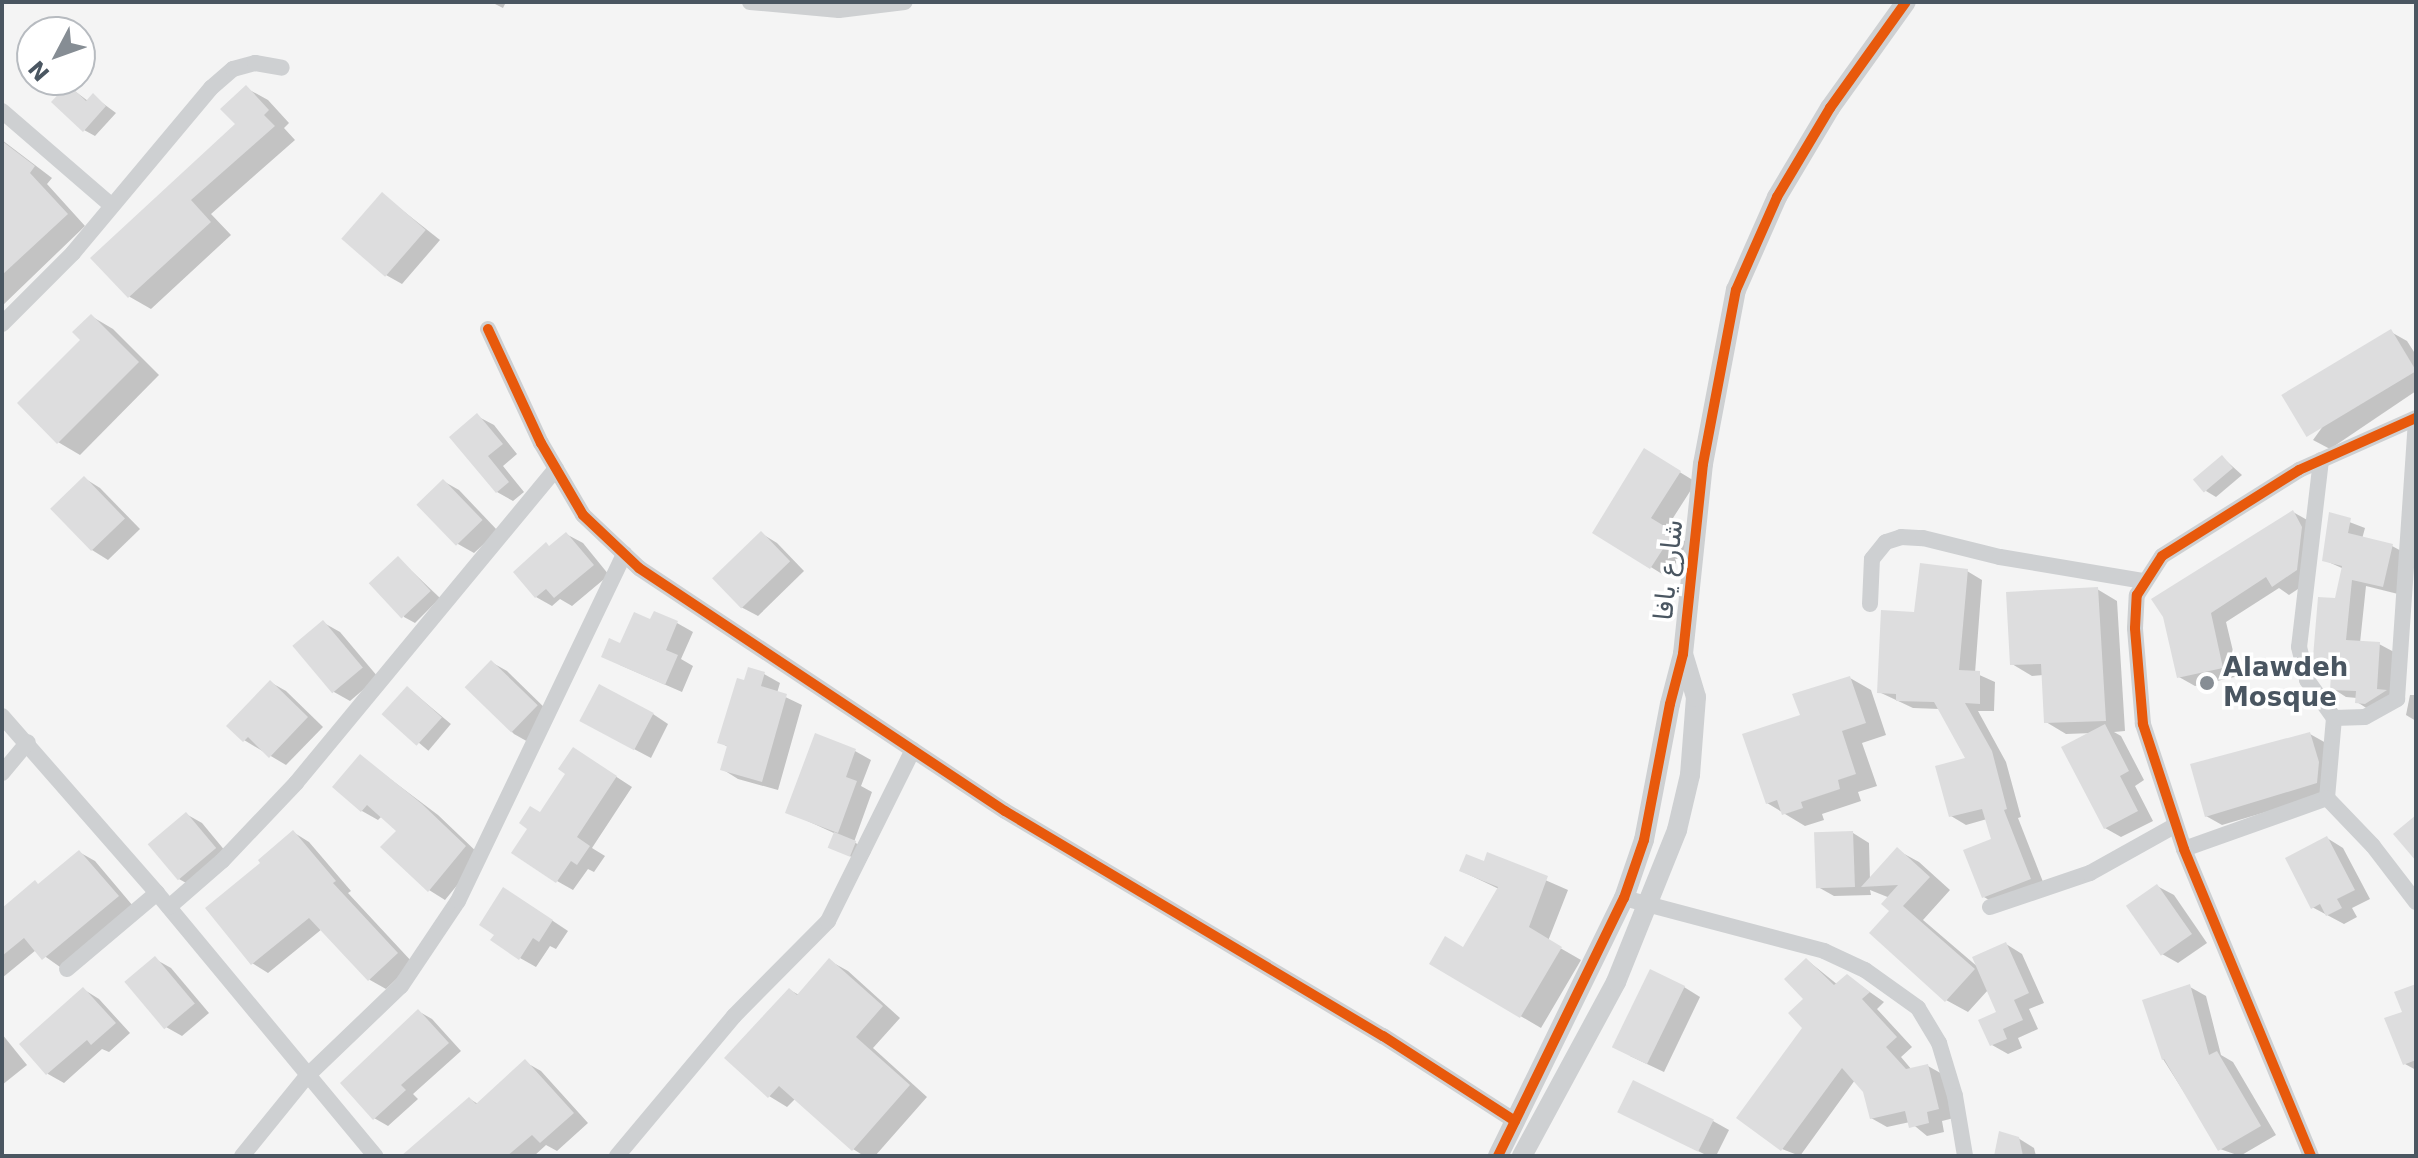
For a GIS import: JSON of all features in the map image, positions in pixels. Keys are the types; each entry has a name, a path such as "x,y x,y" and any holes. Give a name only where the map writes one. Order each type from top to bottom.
{"street":[{"path":"750,2 839,10 905,2"},
{"name":"شارع يافا","path":"1498,1156 1624,898 1644,840 1670,704 1683,654 1703,464 1736,290 1777,197 1830,108 1906,2"},
{"path":"2,324 73,253 211,88 233,69 255,63 282,68"},
{"path":"2,111 112,206"},
{"path":"488,329 556,469 583,515 639,568 1005,811 1383,1036 1515,1121"},
{"path":"2311,1156 2184,849 2143,724 2135,628 2137,595 2162,556 2321,460 2416,419 2397,699 2365,717 2334,718"},
{"path":"2321,460 2299,647 2307,680 2334,718 2327,798 2373,846 2416,902"},
{"path":"169,907 222,861 296,783 556,469"},
{"path":"1870,604 1872,559 1886,542 1901,537 1923,538 2000,557 2144,581"},
{"path":"242,1156 307,1076 401,986 458,901 624,554"},
{"path":"1522,1156 1616,982 1677,830 1690,775 1696,697 1683,654"},
{"path":"2,716 28,742 169,907 368,1153"},
{"path":"2,773 28,742"},
{"path":"617,1156 734,1016 828,921 913,750"},
{"path":"2184,849 2327,798"},
{"path":"1990,907 2090,873 2176,825"},
{"path":"67,969 157,893"},
{"path":"1624,898 1824,951 1865,970 1918,1008 1939,1043 1955,1096 1965,1156"}],"building":[{"path":"246,85 269,110 264,115 275,126 191,200 211,222 128,298 90,258 235,124 220,109"},
{"path":"57,96 81,96 86,101 90,96 96,96 106,106 83,132 51,102"},
{"path":"2,141 35,166 30,173 68,214 2,275"},
{"path":"382,192 426,230 385,277 341,239"},
{"path":"91,314 139,362 57,444 17,403 80,340 72,332"},
{"path":"2391,329 2416,371 2307,437 2281,395"},
{"path":"477,413 503,444 488,456 509,482 496,493 449,437"},
{"path":"1644,448 1681,471 1651,518 1674,532 1650,569 1592,533"},
{"path":"2222,455 2233,468 2204,492 2193,479"},
{"path":"84,476 125,518 91,551 50,509"},
{"path":"443,479 483,520 456,546 416,505"},
{"path":"2293,510 2302,527 2297,570 2272,587 2266,577 2211,613 2223,668 2177,678 2163,617 2151,599"},
{"path":"2329,512 2351,518 2348,533 2393,544 2383,587 2352,580 2346,640 2380,642 2377,689 2387,690 2365,704 2355,703 2356,691 2330,690 2331,675 2317,674 2313,657 2318,597 2335,598 2342,566 2322,561"},
{"path":"761,531 790,561 741,608 712,578"},
{"path":"566,532 594,565 554,598 546,589 535,598 513,572 546,542 549,546"},
{"path":"398,556 431,591 401,618 369,583"},
{"path":"1920,563 1968,569 1959,670 1980,671 1980,704 1965,703 1992,751 2007,809 2004,810 2031,879 1982,898 1963,850 1991,839 1982,809 1949,817 1935,766 1965,758 1934,702 1896,701 1896,694 1877,693 1881,610 1914,612"},
{"path":"2098,587 2106,721 2044,723 2041,664 2010,665 2006,592"},
{"path":"654,611 678,621 666,650 678,655 665,685 601,657 609,638 620,643 634,612 650,619"},
{"path":"323,620 363,667 332,693 292,646"},
{"path":"491,660 538,705 511,732 465,687"},
{"path":"748,667 765,672 761,686 787,694 762,782 720,770 727,746 717,743 737,678 744,680"},
{"path":"1850,676 1866,723 1842,731 1856,774 1838,780 1840,789 1801,802 1803,808 1782,815 1777,800 1766,804 1742,734 1800,715 1792,694"},
{"path":"270,680 308,717 269,758 248,737 243,742 226,726"},
{"path":"599,684 654,713 634,750 579,721"},
{"path":"407,686 442,717 417,746 382,714"},
{"path":"2105,724 2129,771 2120,776 2138,811 2104,829 2061,747"},
{"path":"2310,732 2319,762 2317,783 2205,817 2190,764"},
{"path":"815,733 856,749 846,777 857,781 838,833 785,813"},
{"path":"573,747 617,776 577,837 590,846 577,865 571,861 556,883 511,853 527,829 519,823 530,806 540,812 565,774 558,769"},
{"path":"360,754 422,804 466,846 428,892 380,847 396,831 367,805 361,812 332,787"},
{"path":"186,812 216,848 178,880 148,844"},
{"path":"2416,815 2416,861 2393,834"},
{"path":"293,830 336,881 333,883 398,953 368,981 309,918 251,965 205,908 260,863 258,860"},
{"path":"1853,831 1855,887 1816,888 1814,832"},
{"path":"834,832 856,841 850,857 828,848"},
{"path":"2327,836 2355,890 2337,899 2342,908 2326,916 2320,904 2311,909 2285,858"},
{"path":"1897,847 1930,877 1903,906 1975,969 1945,1002 1869,933 1889,911 1881,904 1898,885 1861,887"},
{"path":"79,850 119,896 42,960 24,938 2,956 2,908 35,880 38,884"},
{"path":"1487,852 1548,876 1529,927 1562,947 1520,1018 1429,964 1445,936 1463,947 1498,887 1459,871 1466,854 1484,861"},
{"path":"2157,884 2192,934 2161,956 2126,906"},
{"path":"503,887 553,920 539,942 533,938 519,960 490,940 494,935 479,925"},
{"path":"2006,942 2029,993 2014,1000 2023,1020 2003,1029 2007,1039 1990,1046 1978,1020 1996,1012 1972,957"},
{"path":"155,956 195,1003 164,1029 124,982"},
{"path":"829,958 883,1006 856,1037 910,1085 852,1151 779,1086 768,1098 724,1058 789,988 797,995"},
{"path":"1806,958 1834,985 1847,974 1870,992 1862,999 1897,1037 1886,1047 1906,1069 1928,1064 1939,1109 1927,1112 1929,1123 1909,1128 1905,1111 1870,1119 1863,1092 1842,1068 1781,1151 1736,1118 1802,1028 1788,1013 1803,999 1784,979"},
{"path":"1650,969 1685,986 1647,1064 1612,1047"},
{"path":"2190,984 2209,1055 2217,1051 2261,1126 2218,1151 2162,1060 2142,1000"},
{"path":"2416,984 2416,1060 2403,1065 2384,1018 2402,1012 2394,992"},
{"path":"83,987 116,1023 91,1045 87,1040 46,1075 19,1044"},
{"path":"418,1009 449,1043 401,1085 406,1090 373,1120 340,1083"},
{"path":"525,1059 574,1113 540,1143 532,1135 507,1156 401,1156 469,1097 476,1104"},
{"path":"1633,1080 1714,1119 1698,1152 1617,1112"},
{"path":"1999,1131 2019,1137 2023,1156 1994,1156"}],"cycle path":[{"path":"1498,1156 1624,898 1644,840 1670,704 1683,654 1703,464 1736,290 1777,197 1830,108 1906,2"},
{"path":"488,329 541,443 583,515 639,568 1005,811 1383,1036 1515,1121"},
{"path":"2311,1156 2184,849 2143,724 2135,628 2137,595 2162,556 2299,470 2416,418"}],"place":[{"name":"Alawdeh Mosque","path":"2207,683"}]}
